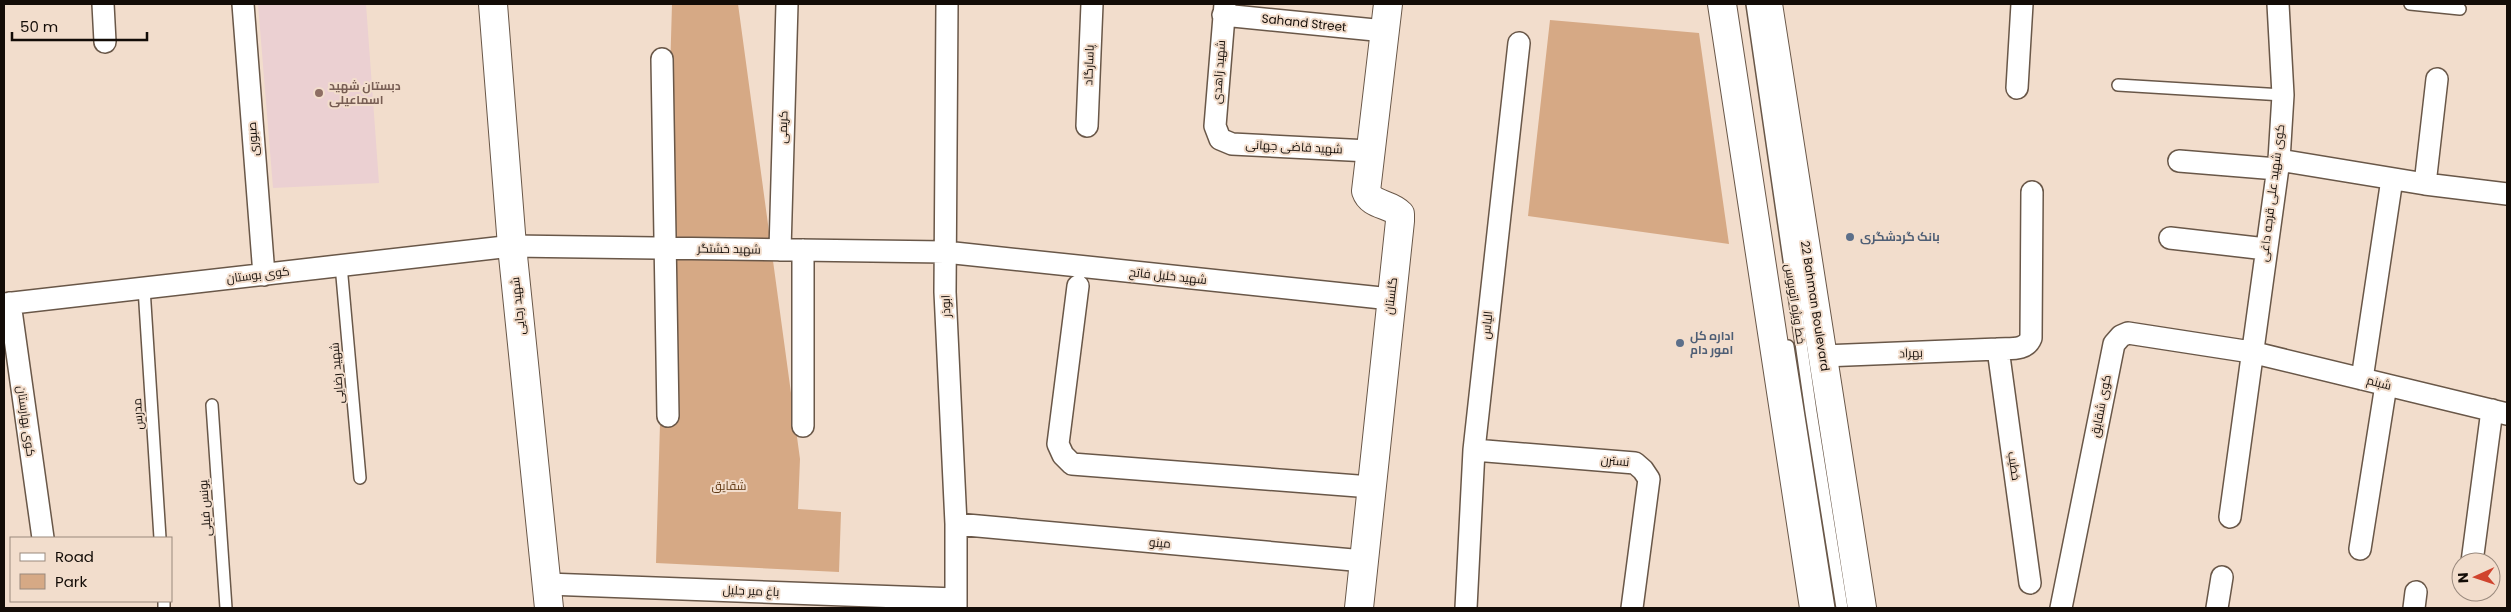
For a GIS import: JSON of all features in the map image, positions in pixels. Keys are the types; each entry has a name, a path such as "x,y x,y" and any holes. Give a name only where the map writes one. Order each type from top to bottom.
{"main road":[{"name":"شهید رجایی","path":"493,4 512,246 548,596"},
{"name":"گلستان","path":"1359,608 1400,214 1395,209 1368,198 1366,191 1388,4"},
{"path":"1722,4 1814,608"},
{"name":"22 Bahman Boulevard","path":"1768,4 1862,608"}],"street":[{"path":"103,4 105,42"},
{"name":"صبوری","path":"243,4 264,274"},
{"name":"کریمی","path":"780,250 787,4"},
{"name":"ابوذر","path":"947,4 945,292 956,524 956,604"},
{"name":"پاسارگاد","path":"1087,126 1092,4"},
{"path":"2017,88 2022,4"},
{"name":"کوی شهید علی قرجه داغی","path":"2230,517 2278,164 2283,95 2278,4"},
{"name":"Sahand Street","path":"1224,9 1384,31"},
{"name":"شهید زاهدی","path":"1220,140 1215,126 1224,9"},
{"name":"الیاس","path":"1466,608 1474,450 1519,43"},
{"path":"662,59 668,416"},
{"path":"2425,184 2437,79"},
{"name":"شهید قاضی جهانی","path":"1220,140 1232,144 1370,151"},
{"path":"2179,161 2278,164 2507,194"},
{"path":"2362,378 2392,179"},
{"name":"بهراد","path":"1823,356 2024,347 2031,338 2032,192"},
{"path":"2170,238 2266,249"},
{"name":"کوی بوستان","path":"7,304 512,246"},
{"name":"شهید خشتگر","path":"512,246 945,252"},
{"path":"803,250 803,426"},
{"name":"شهید خلیل فاتح","path":"945,252 1391,299"},
{"path":"1078,286 1058,444 1063,455 1072,464 1371,487"},
{"name":"کوی بهارستان","path":"7,304 43,537"},
{"name":"کوی شقایق","path":"2061,608 2114,344 2121,336 2128,333 2251,352"},
{"name":"خطیب","path":"1998,349 2030,583"},
{"name":"شبنم","path":"2251,352 2499,412"},
{"path":"2360,549 2386,385"},
{"path":"2474,552 2499,412"},
{"name":"نسترن","path":"1474,450 1635,463 1643,470 1649,479 1632,608"},
{"name":"مینو","path":"956,524 1364,561"},
{"path":"2217,608 2222,577"},
{"name":"باغ میر جلیل","path":"548,596 956,604"}],"lane":[{"name":"خط ویژه اتوبوس","path":"1752,4 1811,412 1842,608"},
{"path":"2410,4 2460,9"},
{"path":"2118,85 2283,95"},
{"name":"شهید رضایی","path":"341,266 360,478"},
{"name":"مدرس","path":"144,288 160,537"},
{"name":"خط ویژه اتوبوس","path":"1787,339 1829,608"},
{"name":"یونس فیلی","path":"212,405 226,608"}],"shaded area":[{"name":"دبستان شهید اسماعیلی","path":"258,4 366,4 379,183 273,188"}],"green space":[{"name":"شقایق","path":"672,4 738,4 800,459 798,509 841,512 839,572 656,563"},
{"path":"1550,20 1699,33 1729,244 1528,216"}],"place":[{"name":"دبستان شهید اسماعیلی","path":"319,93"},
{"name":"بانک گردشگری","path":"1850,237"},
{"name":"اداره کل امور دام","path":"1680,343"}]}
